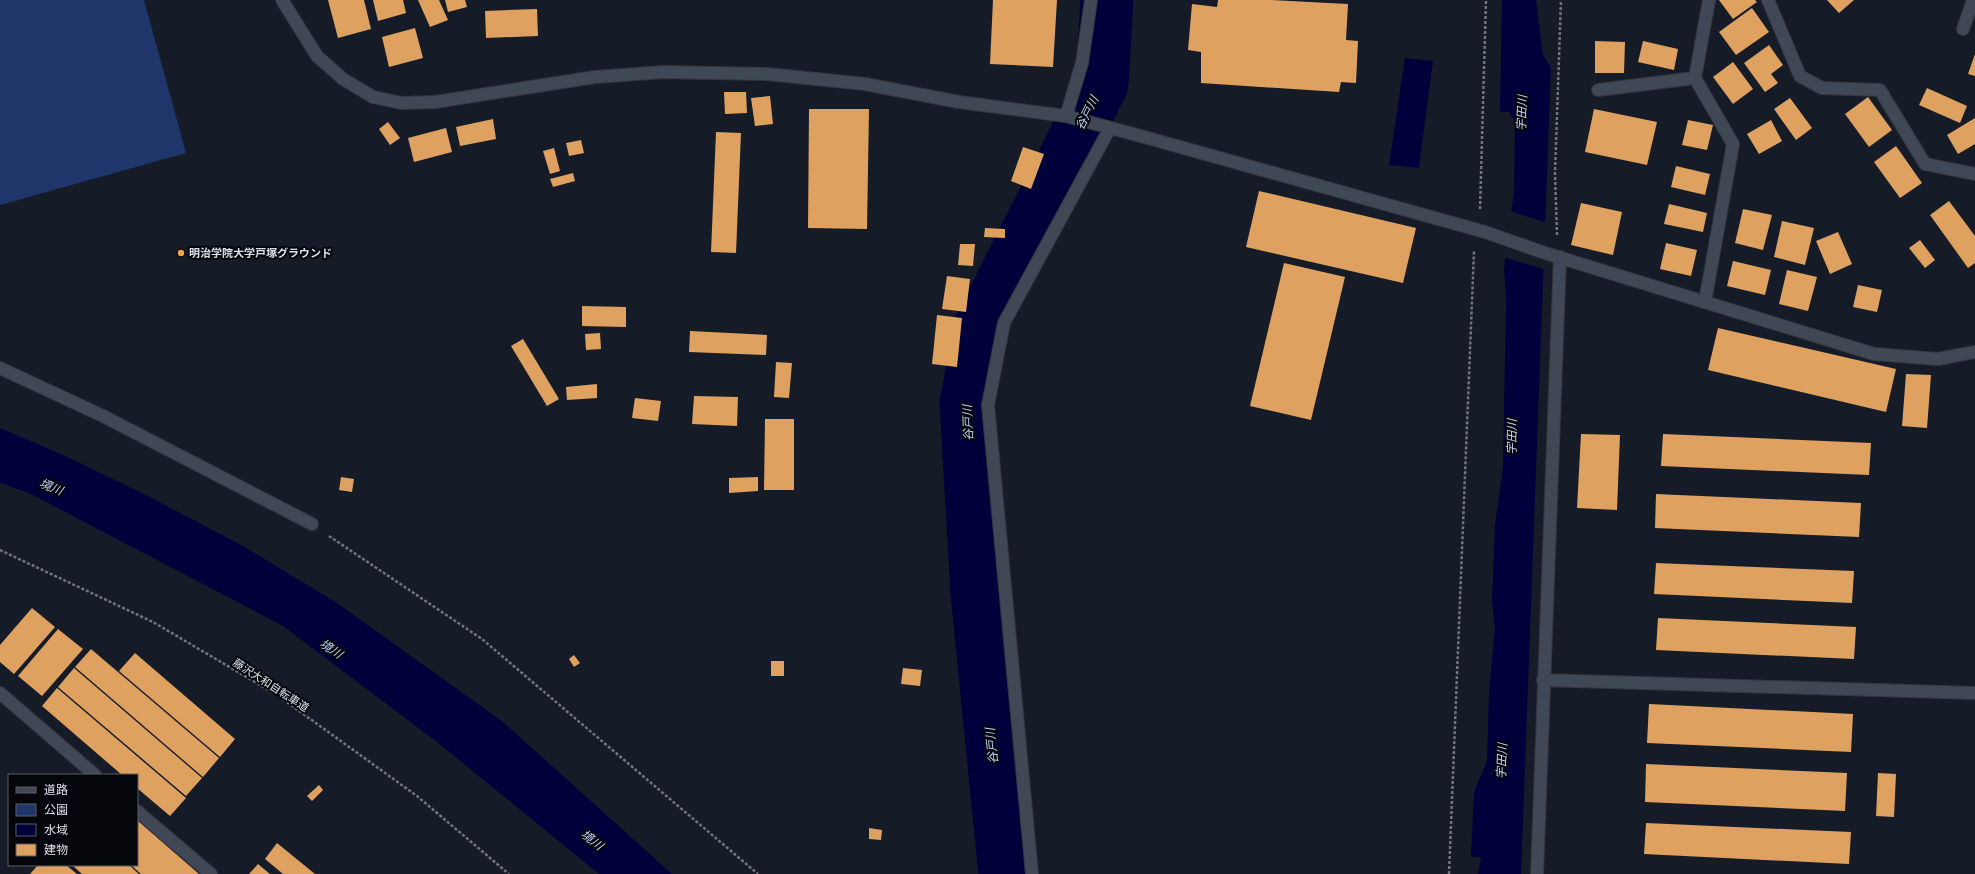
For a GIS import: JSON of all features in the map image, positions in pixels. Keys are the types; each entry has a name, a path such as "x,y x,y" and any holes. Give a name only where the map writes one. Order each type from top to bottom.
{"street":[{"path":"282,0 318,56 343,79 373,97 402,103 435,102 595,77 664,72 767,74 865,84 959,102 1066,116 1480,230 1545,253 1874,354 1938,359 1975,352"},
{"path":"1066,116 1082,63 1091,0"},
{"path":"1706,302 1733,144 1695,78 1708,0"},
{"path":"1768,0 1800,76 1822,88 1880,90 1925,164 1975,174"},
{"path":"1963,29 1973,0"},
{"path":"1598,90 1695,78"},
{"path":"1032,874 988,405 1004,324 1110,128"},
{"path":"1537,874 1543,680 1560,257"},
{"path":"0,368 103,416 312,524"},
{"path":"1543,680 1975,693"},
{"path":"0,693 95,774"},
{"path":"138,811 211,874"}],"path":[{"path":"1448,874 1480,230 1486,0"},
{"path":"1560,257 1557,232 1555,173 1561,0"},
{"path":"312,524 482,639 758,874"},
{"name":"藤沢大和自転車道","path":"0,550 153,622 277,695 417,796 508,874"}],"green space":[{"path":"0,0 144,0 186,153 0,205"}],"water":[{"name":"宇田川","path":"1502,0 1536,0 1543,55 1551,68 1521,874 1478,874 1481,858 1471,856 1474,792 1487,761 1489,691 1495,628 1492,602 1495,525 1503,467 1506,297 1504,269 1514,191 1515,122 1509,112 1500,112"},
{"path":"1405,58 1433,61 1419,168 1389,165"},
{"name":"境川","path":"0,428 61,454 148,496 243,546 337,603 503,722 672,874 599,874 437,742 283,626 29,493 0,483"}],"pier":[{"path":"1510,211 1547,223 1546,270 1503,257"}],"building":[{"path":"328,0 364,0 371,29 338,38"},
{"path":"373,0 403,0 406,13 378,21"},
{"path":"418,0 439,0 448,20 430,27"},
{"path":"445,0 465,0 467,7 448,12"},
{"path":"993,0 1057,0 1053,67 990,64"},
{"path":"1218,0 1271,0 1348,4 1346,40 1358,41 1356,83 1341,82 1339,92 1201,83 1201,52 1188,50 1192,4 1217,7"},
{"path":"1719,0 1755,0 1757,2 1733,19"},
{"path":"1827,0 1854,0 1839,13"},
{"path":"1752,8 1769,32 1736,55 1719,32"},
{"path":"537,9 538,36 486,38 485,11"},
{"path":"415,28 423,58 389,67 382,37"},
{"path":"1595,41 1625,42 1624,73 1595,73"},
{"path":"1643,41 1678,49 1674,70 1638,62"},
{"path":"1769,45 1783,65 1771,74 1778,83 1765,92 1744,63"},
{"path":"1975,54 1975,76 1968,74"},
{"path":"1733,62 1753,89 1733,104 1713,77"},
{"path":"1927,88 1967,106 1960,123 1919,105"},
{"path":"724,92 746,92 747,113 725,114"},
{"path":"770,96 773,124 755,126 751,98"},
{"path":"1868,97 1892,130 1869,147 1845,114"},
{"path":"1790,98 1812,128 1796,140 1774,109"},
{"path":"809,109 869,109 867,229 808,228"},
{"path":"1594,109 1657,122 1647,165 1585,152"},
{"path":"1975,118 1975,144 1958,154 1947,135"},
{"path":"493,119 496,139 460,146 456,127"},
{"path":"1688,120 1713,125 1707,150 1682,145"},
{"path":"1771,120 1782,141 1759,154 1747,134"},
{"path":"388,122 400,138 390,145 379,129"},
{"path":"446,128 452,152 414,162 408,138"},
{"path":"716,132 741,133 736,253 711,252"},
{"path":"581,140 584,153 569,156 566,143"},
{"path":"1896,146 1922,183 1900,198 1874,162"},
{"path":"1023,147 1044,154 1031,189 1011,181"},
{"path":"554,148 560,171 550,174 543,151"},
{"path":"1676,166 1710,174 1705,195 1671,187"},
{"path":"573,173 575,181 553,187 550,179"},
{"path":"1259,191 1416,228 1403,283 1246,247"},
{"path":"1949,201 1975,236 1975,263 1968,268 1930,215"},
{"path":"1581,203 1622,212 1613,255 1571,245"},
{"path":"1669,204 1707,213 1703,232 1664,224"},
{"path":"1743,209 1772,215 1763,250 1735,243"},
{"path":"1782,221 1814,228 1805,265 1774,257"},
{"path":"985,228 1005,229 1005,238 984,237"},
{"path":"1838,232 1852,264 1830,274 1816,241"},
{"path":"1920,240 1935,260 1925,268 1909,248"},
{"path":"1666,243 1697,250 1691,276 1660,269"},
{"path":"960,244 975,244 973,266 958,265"},
{"path":"1733,261 1771,270 1765,295 1727,286"},
{"path":"1284,263 1345,277 1311,420 1250,406"},
{"path":"1787,270 1817,277 1808,311 1779,304"},
{"path":"947,276 970,279 966,312 942,309"},
{"path":"1858,285 1882,290 1877,312 1853,307"},
{"path":"582,306 626,307 626,327 582,326"},
{"path":"937,315 962,318 957,367 932,364"},
{"path":"1718,328 1896,369 1886,412 1708,370"},
{"path":"690,331 767,335 766,355 689,352"},
{"path":"600,333 601,349 586,350 585,334"},
{"path":"523,339 559,399 547,406 511,346"},
{"path":"776,362 792,363 789,398 774,397"},
{"path":"1906,374 1931,375 1927,428 1902,426"},
{"path":"597,384 597,398 567,400 566,387"},
{"path":"694,396 738,397 737,426 692,424"},
{"path":"635,398 661,401 658,421 632,418"},
{"path":"765,419 794,419 794,490 764,490"},
{"path":"1581,434 1620,435 1617,510 1577,508"},
{"path":"1663,434 1871,443 1869,475 1661,466"},
{"path":"341,477 354,479 352,492 339,490"},
{"path":"758,477 758,491 729,493 729,478"},
{"path":"1656,494 1861,503 1859,537 1655,528"},
{"path":"1656,563 1854,571 1852,603 1654,594"},
{"path":"32,608 55,627 14,674 0,662 0,645"},
{"path":"1658,618 1856,627 1854,659 1656,650"},
{"path":"58,629 83,649 42,696 18,676"},
{"path":"91,649 219,758 203,777 75,667"},
{"path":"135,653 235,739 220,757 119,671"},
{"path":"574,655 580,663 574,667 569,659"},
{"path":"771,661 784,661 784,676 771,676"},
{"path":"74,668 202,778 186,796 58,687"},
{"path":"903,668 922,670 920,686 901,684"},
{"path":"57,688 186,798 170,816 138,789 138,774 121,774 42,706"},
{"path":"1649,704 1853,714 1851,752 1647,743"},
{"path":"1646,764 1847,773 1845,811 1645,802"},
{"path":"1878,773 1896,774 1894,817 1876,816"},
{"path":"319,785 323,790 312,801 307,796"},
{"path":"138,821 199,874 141,874 132,866 138,866"},
{"path":"1646,823 1851,832 1849,864 1644,854"},
{"path":"869,828 882,830 881,840 869,839"},
{"path":"277,843 315,874 283,874 265,859"},
{"path":"258,864 270,874 249,874"},
{"path":"37,866 67,866 77,874 30,874"},
{"path":"73,866 130,866 139,874 82,874"}],"waterway":[{"name":"谷戸川","path":"1005,874 977,593 966,403 981,324 1102,84 1107,0"}],"place":[{"name":"明治学院大学戸塚グラウンド","path":"181,253"}]}
